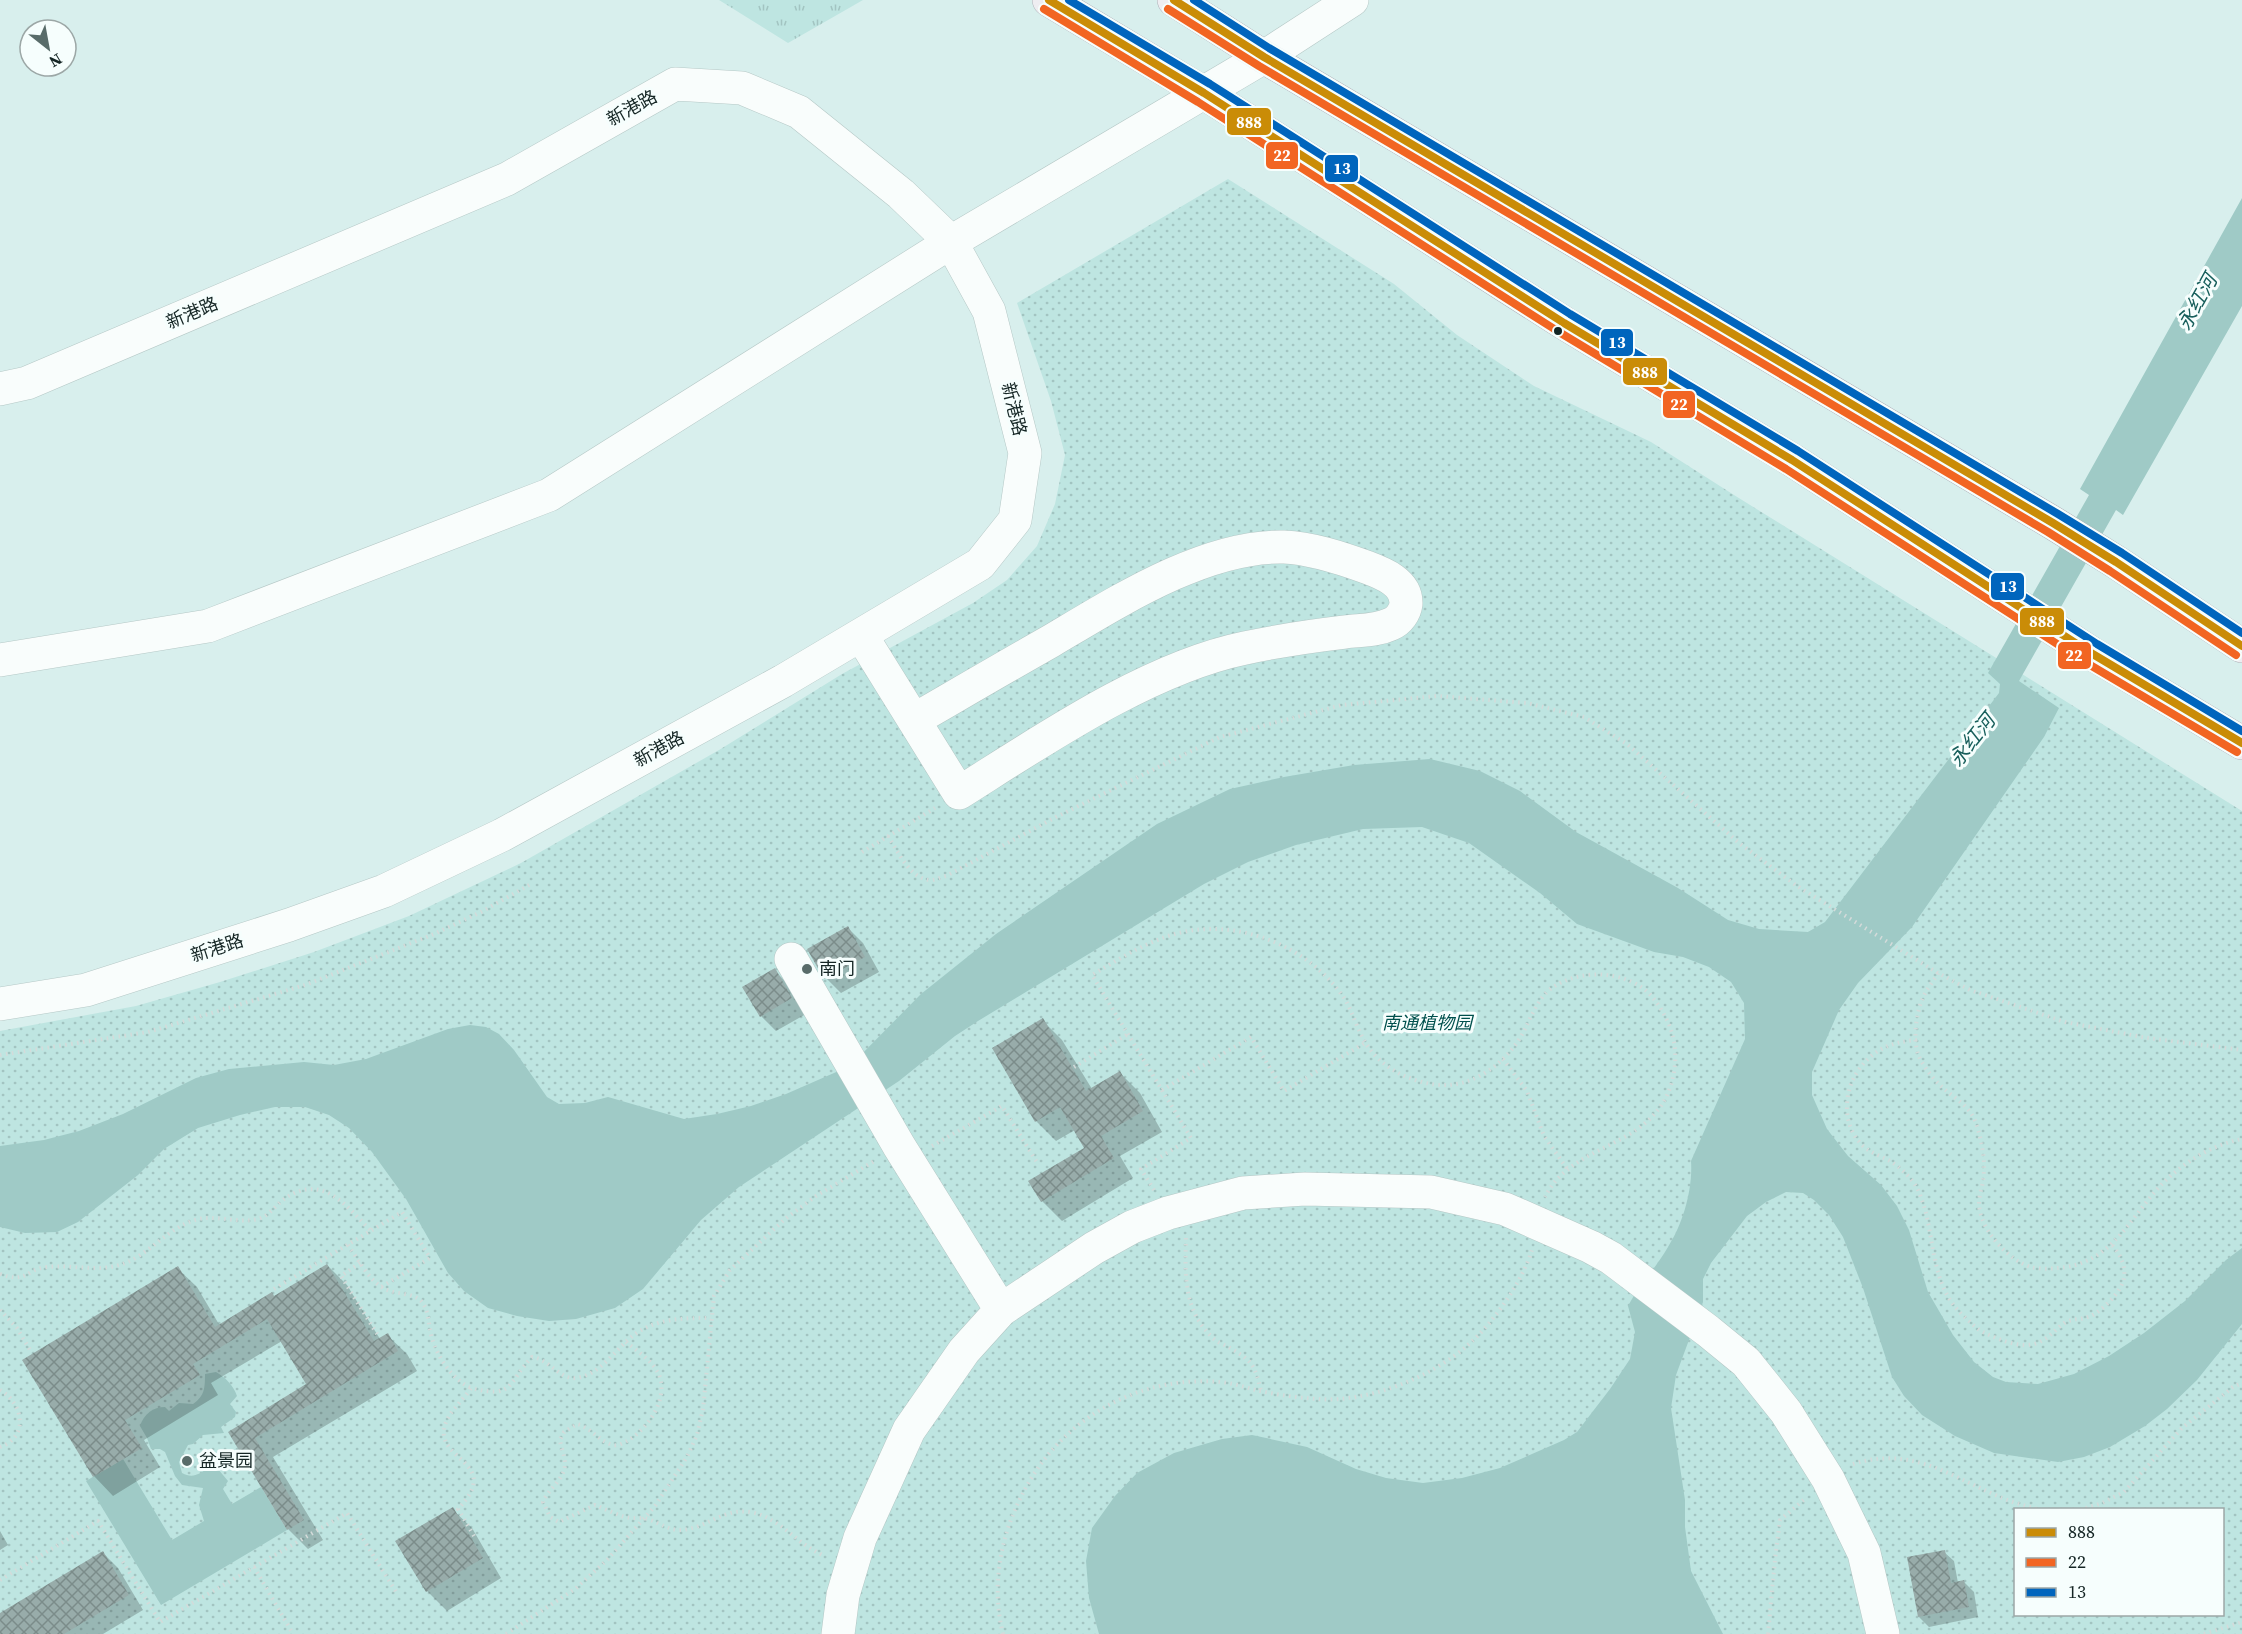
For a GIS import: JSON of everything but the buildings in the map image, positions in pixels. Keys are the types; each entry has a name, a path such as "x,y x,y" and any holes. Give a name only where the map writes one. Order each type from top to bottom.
{"main road":[{"path":"1049,0 1204,93 1564,323 1792,460 2091,653 2242,743"},
{"path":"1174,0 1264,57 2053,523 2242,646"}],"street":[{"path":"0,660 208,626 549,495 951,242 1264,57 1352,0"},
{"name":"新港路","path":"0,389 27,383 507,179 675,84 742,88 800,112 902,195 951,242 989,311 1025,453 1015,520 980,564 783,681 502,835 384,891 278,929 86,990 0,1004"},
{"path":"861,635 959,793 1137,687 1195,663 1236,650 1269,643 1376,629 1394,623 1403,614 1406,602 1401,589 1389,576 1322,554 1285,547 1249,549 1202,564 1144,588 914,720"},
{"path":"791,959 904,1153 1000,1310"},
{"path":"838,1634 843,1596 860,1538 909,1430 964,1351 1000,1310 1094,1248 1132,1227 1179,1209 1243,1193 1305,1188 1431,1192 1505,1209 1591,1247 1625,1269 1708,1331 1746,1362 1786,1412 1828,1479 1864,1553 1883,1634"}],"path":[{"path":"888,836 904,862 918,877 931,880 945,876 1056,817 1220,737 1341,705 1437,696 1527,704 1584,717 1627,744 1739,843 1822,903 1970,990 2065,1022 2146,1038 2242,1050"},
{"path":"862,852 959,793"},
{"path":"0,1055 148,1032 305,985 434,934 481,912 531,884"},
{"path":"1938,973 1921,1001 1916,1031 1918,1054 1928,1071 1942,1087 1959,1100 1974,1118 1983,1143 1983,1178 1979,1204 1985,1225 1996,1243 2011,1256 2031,1267 2059,1268 2082,1262 2102,1253 2122,1235 2138,1212 2182,1166 2204,1152 2242,1139"},
{"path":"1074,1067 1128,1034"},
{"path":"1162,1090 1251,1037 1284,1090 1365,1043"},
{"path":"1917,1040 1892,1043 1878,1050 1865,1061 1850,1089 1847,1117 1862,1146 1899,1168 1918,1190 1937,1269 1946,1295 1956,1310 1983,1332 2020,1346 2037,1344 2064,1323 2075,1318 2088,1317 2103,1308 2114,1296 2124,1279 2123,1261 2112,1245"},
{"path":"1503,1059 1527,1091 1544,1136 1568,1170"},
{"path":"506,1634 575,1589 607,1560 645,1519 687,1457 698,1435 707,1378 714,1296 730,1270 754,1246 816,1196 1002,1106 1038,1164"},
{"path":"0,1274 12,1279 23,1278 44,1267 85,1269 121,1264 137,1257 183,1224 198,1219 246,1221 261,1218 285,1198 298,1191 315,1188 335,1197 349,1207 371,1231"},
{"path":"1179,1209 1186,1234 1185,1282 1192,1307 1214,1339 1248,1359 1256,1372 1261,1391"},
{"path":"274,1289 402,1212 430,1258 381,1287"},
{"path":"348,1245 381,1287 392,1292 413,1296 421,1301 428,1314 432,1337 441,1358 462,1384 492,1393 512,1384 532,1357 540,1358 560,1373 573,1379 587,1376 635,1334 652,1324 678,1318 711,1318"},
{"path":"360,1263 341,1276 377,1334"},
{"path":"0,1310 17,1328 30,1350"},
{"path":"626,1342 654,1366 660,1376 658,1404 653,1417 633,1438 620,1444 612,1445 583,1425 572,1425 564,1432 560,1440 566,1463 562,1474 546,1493 543,1502 550,1517 560,1522 595,1505 626,1517 645,1519 677,1530 688,1529 729,1512 761,1514 779,1524 815,1553 852,1564"},
{"path":"2084,1508 2102,1503 2124,1492 2182,1428 2226,1392 2242,1383"},
{"path":"471,1388 446,1423 444,1437 449,1449 471,1470 474,1482 470,1496 458,1509 474,1536"},
{"path":"0,1390 6,1394 18,1411 21,1426 15,1439 0,1447"},
{"path":"1768,1634 1774,1559 1780,1520 1828,1479 1846,1467 1869,1460 1899,1459 1928,1464 2013,1502 2036,1508"},
{"path":"0,1580 98,1521 160,1622 347,1514 398,1595"},
{"path":"254,1568 293,1634"},
{"path":"2204,1634 2242,1622"}],"green space":[{"path":"719,0 863,0 788,43"},
{"name":"南通植物园","path":"1228,179 1394,284 1457,335 1534,386 1651,442 2242,811 2242,1634 0,1634 0,1031 136,1006 314,952 409,916 521,863 719,750 842,674 973,603 1007,580 1037,546 1055,504 1065,455 1051,401 1017,303"}],"water":[{"name":"永红河","path":"2242,198 2242,306 2123,515 2116,510 2019,681 2059,708 2044,737 1912,927 1858,983 1839,1010 1812,1072 1812,1095 1827,1129 1848,1156 1881,1185 1897,1206 1909,1230 1928,1292 1953,1335 1974,1362 1993,1377 2006,1382 2038,1384 2074,1374 2109,1356 2144,1333 2185,1301 2226,1260 2242,1248 2242,1324 2197,1380 2167,1409 2145,1426 2110,1447 2084,1457 2058,1462 1994,1453 1955,1436 1922,1415 1904,1396 1892,1377 1863,1288 1843,1237 1829,1215 1803,1193 1786,1192 1766,1202 1747,1216 1711,1263 1703,1279 1703,1302 1676,1375 1671,1408 1685,1500 1685,1527 1691,1571 1723,1634 1099,1634 1089,1598 1086,1561 1092,1528 1115,1496 1137,1473 1174,1453 1222,1439 1252,1435 1307,1447 1356,1469 1386,1478 1423,1483 1462,1478 1500,1468 1577,1432 1630,1359 1635,1332 1628,1306 1668,1247 1682,1217 1689,1194 1691,1161 1745,1039 1744,1003 1731,982 1709,967 1683,957 1654,952 1577,924 1540,893 1469,843 1422,827 1363,829 1296,845 1248,862 1204,884 955,1036 899,1081 739,1187 701,1220 643,1289 615,1308 576,1319 549,1321 517,1316 488,1308 464,1291 448,1273 406,1199 372,1152 349,1128 329,1115 305,1107 275,1107 198,1128 164,1149 138,1175 78,1222 57,1232 25,1233 0,1227 0,1146 44,1140 79,1131 123,1114 196,1078 229,1069 304,1062 334,1065 366,1059 448,1029 470,1025 486,1027 499,1034 514,1050 547,1097 559,1104 585,1103 608,1097 684,1119 751,1106 786,1094 850,1066 921,994 996,934 1157,824 1230,789 1354,765 1430,759 1480,771 1520,791 1576,832 1678,888 1728,920 1759,929 1808,932 1825,922 1999,693 2000,684 1988,673 2089,495 2080,489"},
{"path":"216,1372 229,1382 237,1396 230,1404 236,1412 235,1417 221,1427 224,1433 203,1435 193,1444 188,1445 179,1462 182,1473 193,1476 208,1468 218,1469 228,1481 223,1489 232,1504 261,1487 287,1530 161,1605 86,1481 123,1459 172,1540 204,1521 199,1505 203,1488 182,1485 175,1476 165,1452 160,1449 151,1449 140,1426 147,1415 157,1408 165,1407 169,1411 179,1403 193,1404 204,1391 205,1374"}],"transit line":[{"name":"888","path":"1049,0 1204,93 1564,323 1792,460 2091,653 2242,743"},
{"name":"13","path":"1069,0 1210,84 1570,314 1798,451 2097,644 2242,731"},
{"name":"888","path":"1174,0 1264,57 2053,523 2242,646"},
{"name":"13","path":"1194,0 1269,48 2058,514 2122,553 2242,633"},
{"name":"22","path":"1044,9 1198,102 1559,332 1786,469 2085,662 2237,752"},
{"name":"22","path":"1168,9 1259,66 2048,532 2236,655"}],"place":[{"name":"南门","path":"807,969"},
{"name":"盆景园","path":"187,1461"}]}
